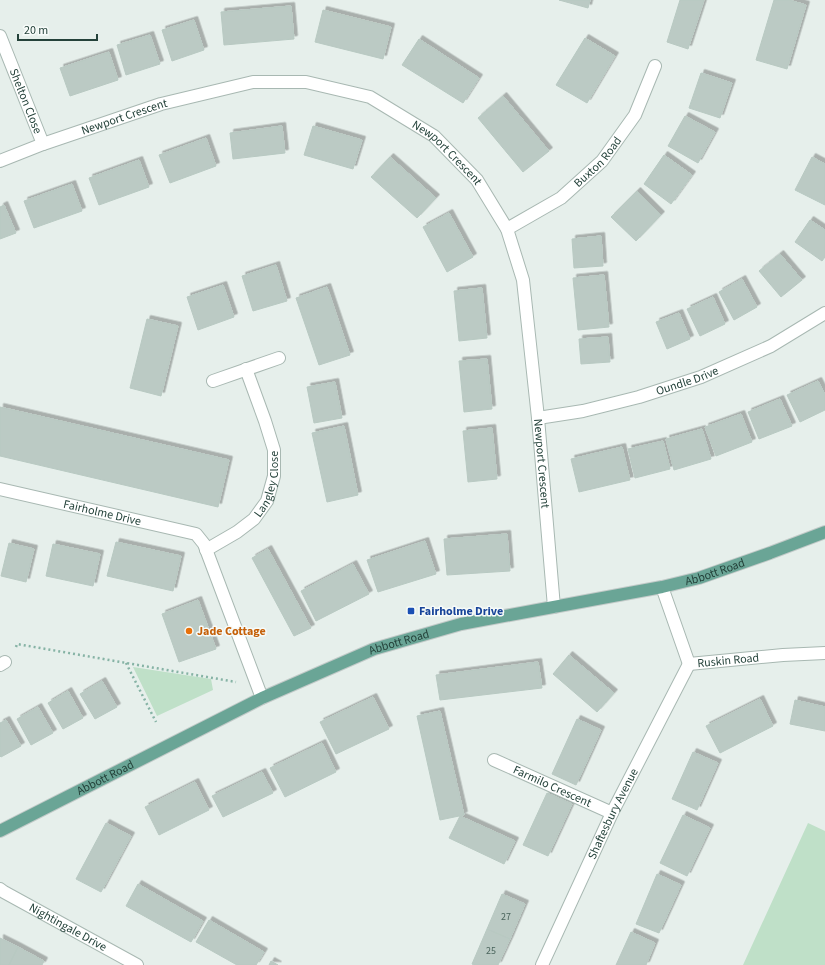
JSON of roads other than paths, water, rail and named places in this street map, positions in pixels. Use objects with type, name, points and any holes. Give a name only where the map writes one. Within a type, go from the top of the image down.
[{"type":"main road","name":"Abbott Road","points":[[0,831],[262,698],[374,649],[461,624],[662,587],[699,578],[825,532]]},
{"type":"street","name":"Shelton Close","points":[[0,36],[43,144]]},
{"type":"street","name":"Buxton Road","points":[[507,229],[561,198],[602,160],[635,115],[655,66]]},
{"type":"street","name":"Newport Crescent","points":[[0,161],[43,144],[161,104],[253,82],[306,82],[370,97],[434,136],[477,180],[507,229],[523,280],[538,418],[554,607]]},
{"type":"street","name":"Oundle Drive","points":[[538,418],[582,411],[639,397],[700,377],[771,346],[825,313]]},
{"type":"street","points":[[213,381],[279,358]]},
{"type":"street","name":"Langley Close","points":[[206,550],[237,532],[254,519],[267,501],[274,476],[274,450],[266,421],[246,369]]},
{"type":"street","name":"Fairholme Drive","points":[[0,489],[196,534],[204,544],[262,698]]},
{"type":"street","name":"Ruskin Road","points":[[662,587],[689,664],[825,653]]},
{"type":"street","name":"Shaftesbury Avenue","points":[[542,965],[612,813],[689,664]]},
{"type":"street","name":"Farmilo Crescent","points":[[494,760],[612,813]]},
{"type":"street","name":"Nightingale Drive","points":[[0,888],[4,892],[137,965]]},
{"type":"place","name":"Fairholme Drive","points":[[411,611]]},
{"type":"place","name":"Jade Cottage","points":[[189,631]]}]
